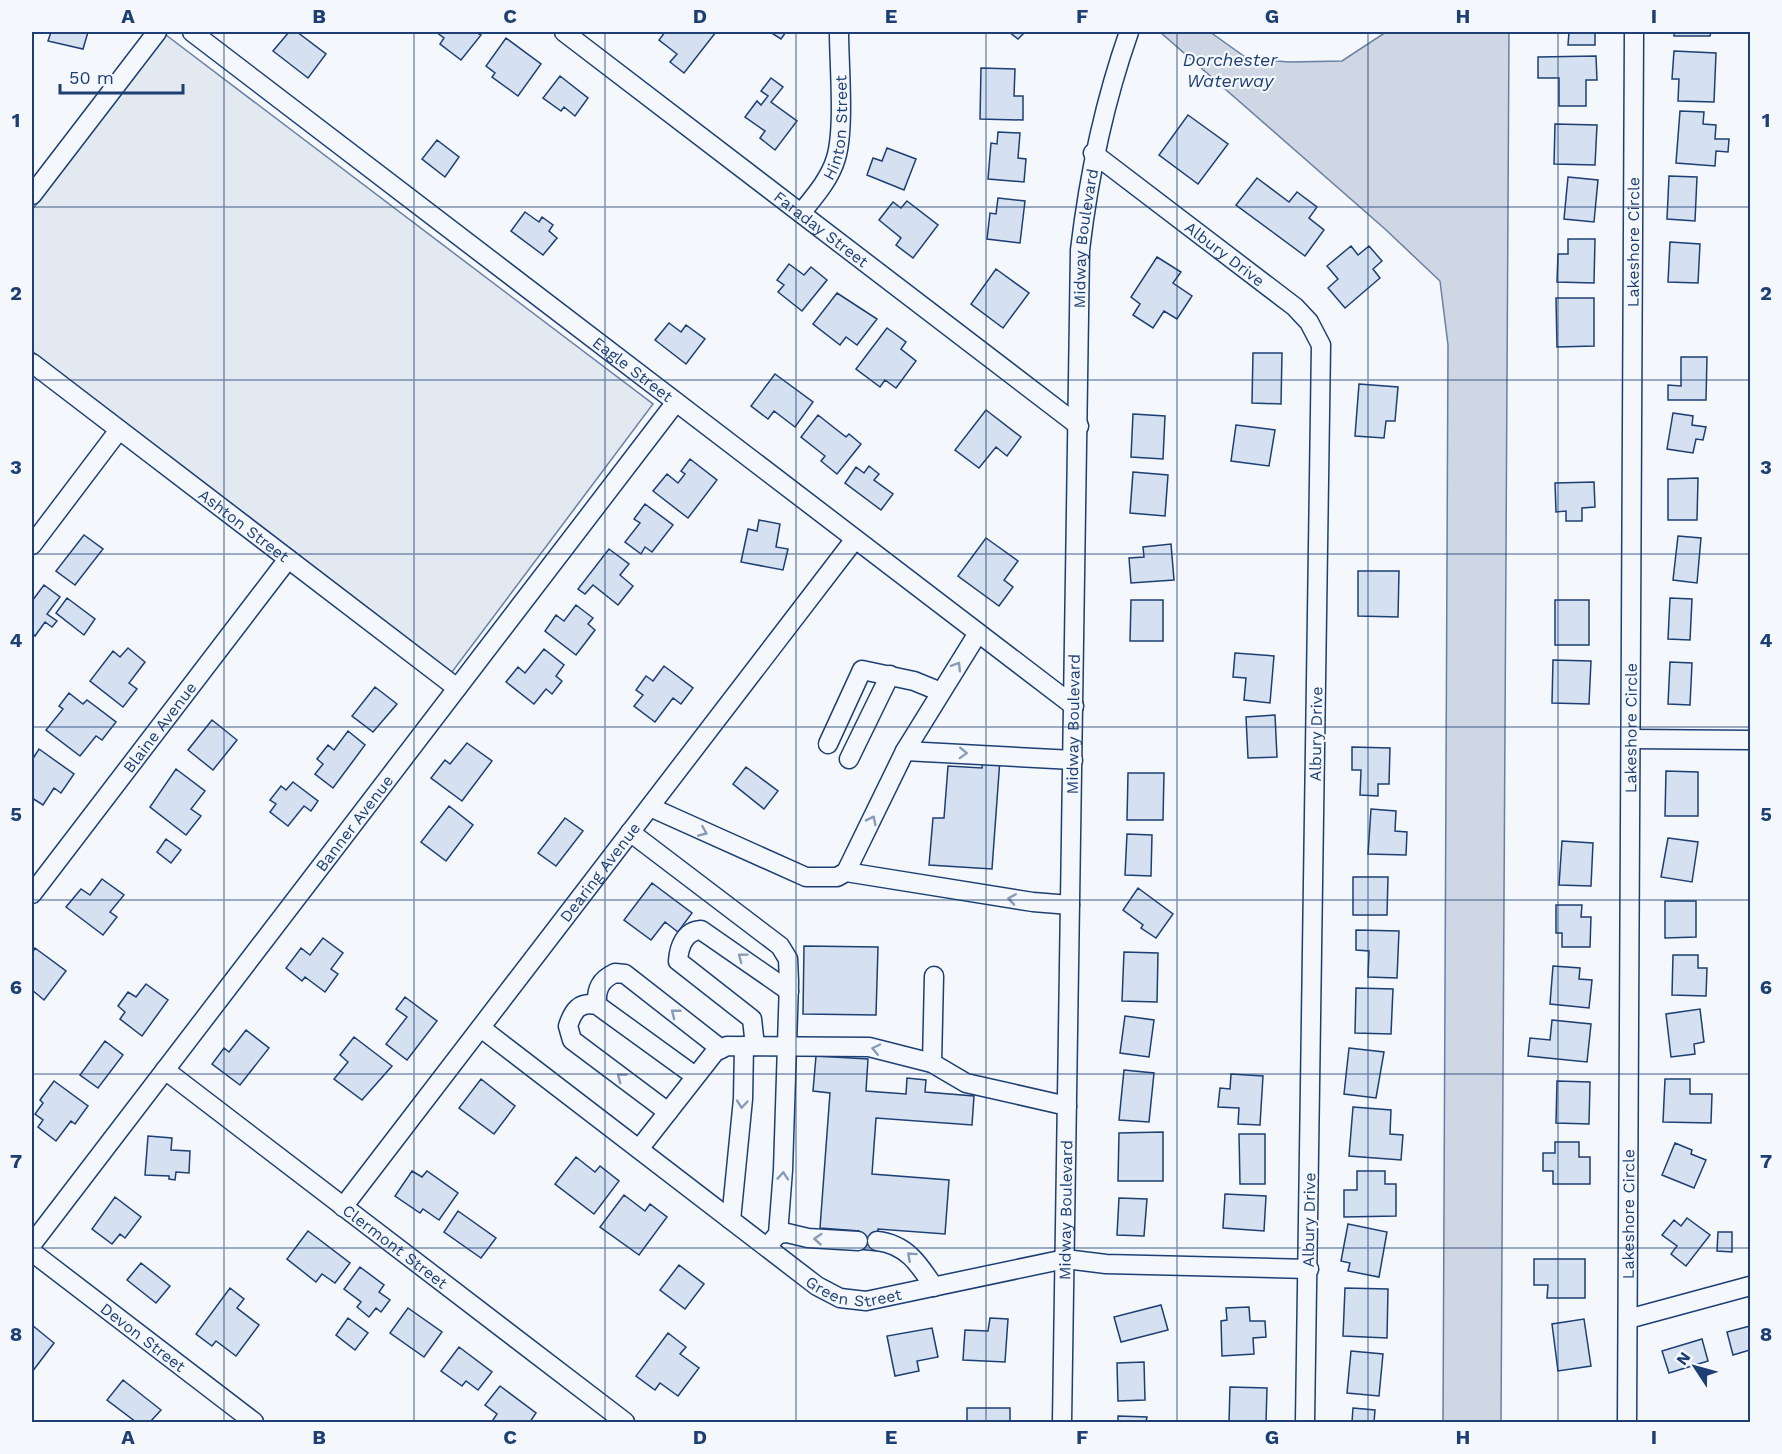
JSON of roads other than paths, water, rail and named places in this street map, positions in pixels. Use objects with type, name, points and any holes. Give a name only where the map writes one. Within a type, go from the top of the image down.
[{"type":"street","points":[[32,195],[157,32]]},
{"type":"street","name":"Eagle Street","points":[[192,32],[1074,706]]},
{"type":"street","name":"Faraday Street","points":[[564,32],[1079,426]]},
{"type":"street","name":"Hinton Street","points":[[801,213],[825,182],[836,159],[839,139],[839,32]]},
{"type":"street","name":"Midway Boulevard","points":[[1062,1422],[1080,250],[1094,153],[1104,109],[1130,32]]},
{"type":"street","name":"Lakeshore Circle","points":[[1628,1422],[1634,32]]},
{"type":"street","name":"Albury Drive","points":[[1094,153],[1294,307],[1309,322],[1320,345],[1309,1269],[1305,1422]]},
{"type":"street","name":"Ashton Street","points":[[32,363],[457,688]]},
{"type":"street","name":"Banner Avenue","points":[[32,1244],[676,402]]},
{"type":"street","points":[[32,545],[119,430]]},
{"type":"street","name":"Dearing Avenue","points":[[343,1207],[855,539]]},
{"type":"street","name":"Blaine Avenue","points":[[32,894],[288,559]]},
{"type":"street","points":[[650,807],[806,877],[837,877],[846,872],[905,751],[978,633]]},
{"type":"street","points":[[828,744],[862,670],[890,675],[941,692]]},
{"type":"street","points":[[849,759],[890,675]]},
{"type":"street","points":[[1631,739],[1750,740]]},
{"type":"street","points":[[905,751],[1073,760]]},
{"type":"street","points":[[630,832],[780,946],[788,959],[788,1046],[773,1241],[858,1241]]},
{"type":"street","points":[[846,872],[1033,902],[1071,905]]},
{"type":"street","points":[[731,1220],[752,1019],[678,961],[679,950],[685,939],[694,931],[701,930],[789,991]]},
{"type":"street","points":[[597,1005],[596,992],[601,982],[615,973],[625,974],[721,1049]]},
{"type":"street","points":[[932,1063],[933,976]]},
{"type":"street","points":[[668,1112],[573,1040],[567,1026],[578,1006],[587,1002],[597,1005],[695,1076]]},
{"type":"street","name":"Green Street","points":[[481,1028],[731,1220],[773,1241],[817,1286],[840,1298],[866,1301],[1065,1259],[1106,1264],[1309,1269]]},
{"type":"street","points":[[639,1149],[715,1052],[727,1046],[869,1047],[932,1063],[966,1083],[1067,1106]]},
{"type":"street","name":"Clermont Street","points":[[165,1070],[625,1422]]},
{"type":"street","points":[[877,1241],[892,1242],[910,1254],[934,1287]]},
{"type":"street","name":"Devon Street","points":[[32,1252],[254,1422]]},
{"type":"street","points":[[1628,1319],[1750,1286]]},
{"type":"water","name":"Dorchester Waterway","points":[[1160,32],[1210,32],[1248,59],[1289,62],[1342,61],[1386,32],[1509,32],[1501,1422],[1443,1422],[1448,345],[1440,281],[1385,229]]}]
